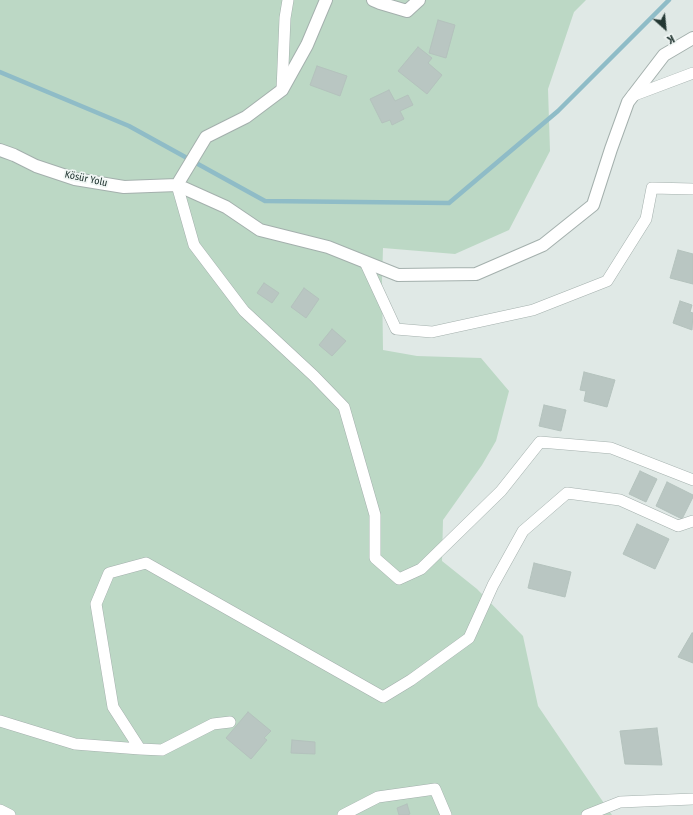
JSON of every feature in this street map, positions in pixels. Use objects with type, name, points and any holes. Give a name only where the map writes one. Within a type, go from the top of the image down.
[{"type":"street","points":[[282,90],[285,18],[288,0]]},
{"type":"street","points":[[326,0],[307,45],[282,90],[246,117],[206,137],[177,185],[194,245],[244,311],[314,376],[344,407],[375,515],[375,558],[399,579],[421,569],[501,491],[540,442],[611,448],[693,480]]},
{"type":"street","points":[[373,0],[407,11],[419,0]]},
{"type":"street","points":[[177,185],[226,206],[260,230],[328,247],[398,275],[476,274],[543,245],[593,205],[628,102],[664,55],[693,38]]},
{"type":"street","points":[[632,96],[693,73]]},
{"type":"street","name":"Kösür Yolu","points":[[0,150],[36,166],[75,179],[124,187],[177,185]]},
{"type":"street","points":[[365,262],[396,329],[432,332],[533,310],[607,281],[646,219],[652,188],[693,189]]},
{"type":"street","points":[[140,749],[113,707],[96,604],[109,573],[146,563],[383,697],[410,680],[469,638],[493,585],[523,531],[567,493],[620,500],[678,526],[693,521]]},
{"type":"street","points":[[0,721],[76,744],[162,750],[213,724],[230,722]]},
{"type":"street","points":[[343,815],[378,797],[435,789],[446,815]]},
{"type":"street","points":[[587,815],[620,802],[693,799]]},
{"type":"street","points":[[0,810],[10,815]]},
{"type":"green space","points":[[0,0],[586,0],[574,12],[548,89],[550,151],[509,230],[455,254],[383,248],[383,350],[417,356],[481,358],[509,391],[496,441],[482,465],[443,520],[442,561],[477,589],[523,636],[538,706],[612,815],[0,815]]},
{"type":"building","points":[[438,20],[455,25],[446,58],[429,53]]},
{"type":"building","points":[[418,47],[432,58],[428,63],[442,75],[427,94],[398,71]]},
{"type":"building","points":[[317,66],[347,76],[340,96],[310,85]]},
{"type":"building","points":[[389,90],[395,101],[408,95],[413,105],[400,111],[404,119],[392,125],[390,120],[382,123],[370,99]]},
{"type":"building","points":[[678,250],[693,254],[693,284],[670,278]]},
{"type":"building","points":[[264,283],[279,293],[272,303],[257,293]]},
{"type":"building","points":[[304,288],[319,299],[306,318],[291,307]]},
{"type":"building","points":[[680,301],[692,305],[690,312],[693,313],[692,330],[673,323]]},
{"type":"building","points":[[332,329],[346,341],[332,356],[319,345]]},
{"type":"building","points":[[584,372],[615,380],[607,407],[584,401],[586,391],[580,390]]},
{"type":"building","points":[[544,405],[566,410],[561,431],[539,426]]},
{"type":"building","points":[[640,471],[657,479],[646,502],[629,494]]},
{"type":"building","points":[[667,482],[693,495],[682,519],[656,506]]},
{"type":"building","points":[[637,524],[669,539],[655,569],[623,554]]},
{"type":"building","points":[[534,563],[571,572],[565,597],[528,588]]},
{"type":"building","points":[[693,633],[693,663],[678,657]]},
{"type":"building","points":[[248,712],[271,731],[264,738],[267,740],[251,759],[226,738]]},
{"type":"building","points":[[657,728],[662,765],[625,764],[620,731]]},
{"type":"building","points":[[292,740],[315,742],[315,754],[291,753]]},
{"type":"building","points":[[407,804],[410,814],[399,815],[397,808]]},
{"type":"waterway","points":[[0,72],[129,126],[265,201],[449,203],[558,111],[669,0]]}]
